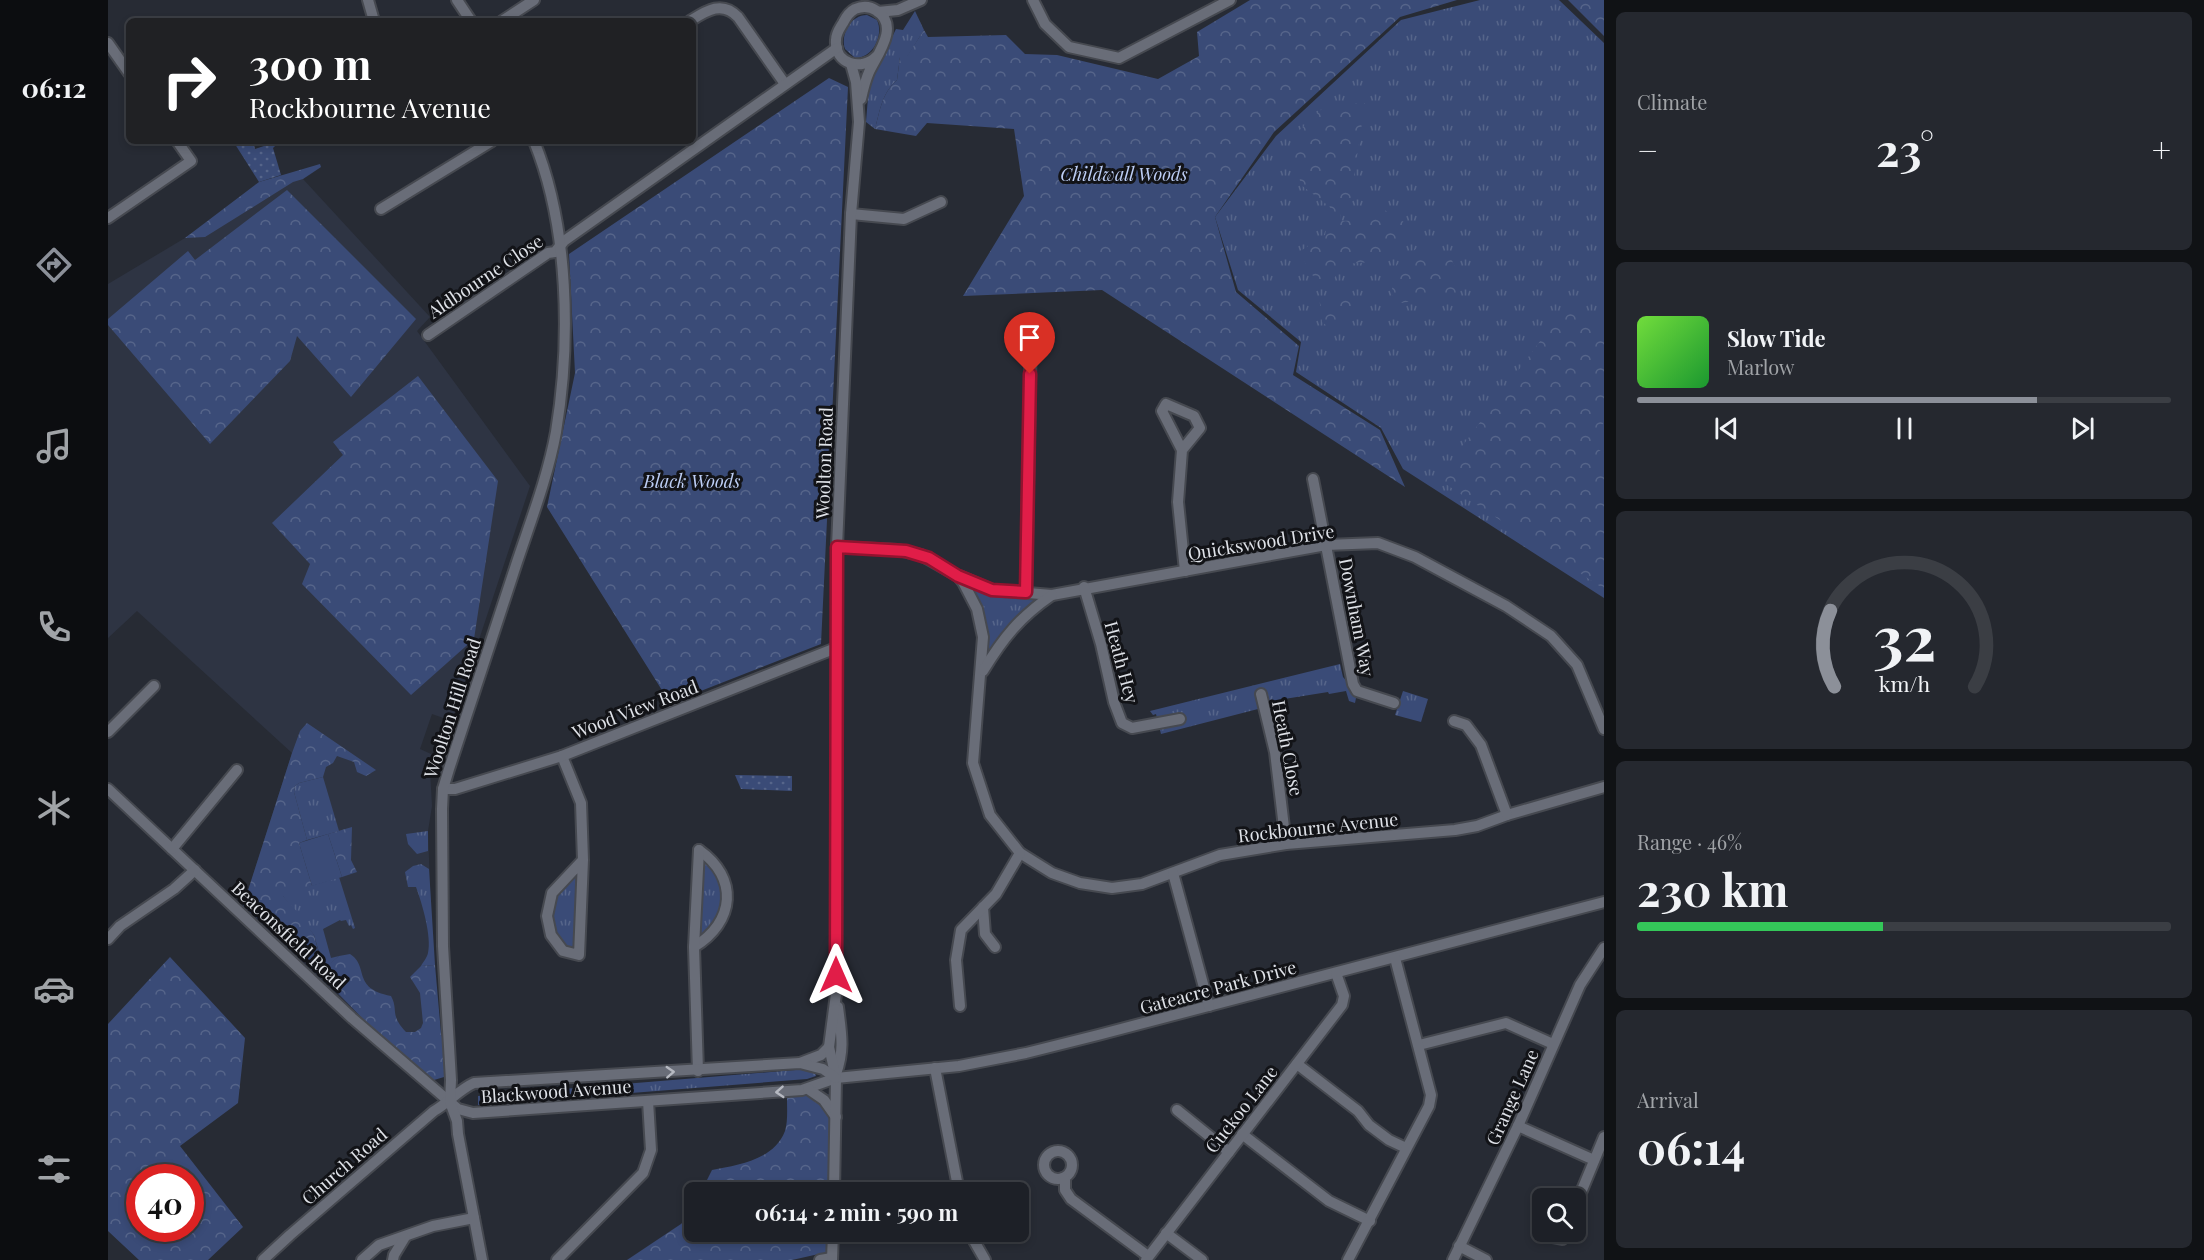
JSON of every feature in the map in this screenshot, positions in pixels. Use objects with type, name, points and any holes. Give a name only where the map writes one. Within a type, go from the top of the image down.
[{"type":"street","points":[[368,0],[373,18]]},
{"type":"street","points":[[457,0],[469,18]]},
{"type":"street","points":[[507,18],[534,0]]},
{"type":"street","points":[[851,0],[837,35],[837,48],[840,56],[851,64],[866,64],[877,56],[897,17],[908,6]]},
{"type":"street","points":[[846,17],[856,9],[870,6],[893,12],[921,0]]},
{"type":"street","points":[[1033,0],[1045,24],[1069,47],[1119,58],[1230,0]]},
{"type":"street","points":[[870,6],[887,25],[886,36]]},
{"type":"street","points":[[696,18],[712,9],[731,10],[738,16],[785,84]]},
{"type":"street","points":[[108,43],[126,69]]},
{"type":"street","name":"Aldbourne Close","points":[[428,334],[548,253],[555,252],[559,244],[837,48]]},
{"type":"street","name":"Woolton Road","points":[[834,1182],[836,1076],[829,1047],[836,994],[837,547],[851,214],[859,114],[866,80],[877,56]]},
{"type":"street","name":"Woolton Road","points":[[851,64],[855,77],[859,114]]},
{"type":"street","points":[[108,218],[191,161],[179,144]]},
{"type":"street","points":[[381,209],[487,144]]},
{"type":"street","name":"Woolton Hill Road","points":[[483,1260],[457,1121],[450,1102],[451,1080],[442,938],[443,789],[544,482],[556,432],[563,371],[565,307],[559,244],[543,163],[535,144]]},
{"type":"street","points":[[851,214],[904,219],[941,202]]},
{"type":"street","points":[[1026,592],[1031,331]]},
{"type":"street","points":[[1182,450],[1178,502],[1185,571]]},
{"type":"street","name":"Downham Way","points":[[1313,479],[1353,684],[1357,691],[1394,703]]},
{"type":"street","name":"Quickswood Drive","points":[[958,576],[992,590],[1052,595],[1084,587],[1326,545],[1378,543],[1415,557],[1506,606],[1551,636],[1577,665],[1604,729]]},
{"type":"street","name":"Rockbourne Avenue","points":[[837,547],[906,551],[929,558],[958,576],[980,618],[983,637],[973,763],[990,815],[1020,853],[1052,873],[1080,883],[1112,888],[1142,884],[1220,855],[1286,844],[1455,830],[1477,826],[1604,787]]},
{"type":"street","name":"Heath Hey","points":[[1084,587],[1101,644],[1114,702],[1122,723],[1132,728],[1180,718]]},
{"type":"street","name":"Rockbourne Avenue","points":[[981,674],[1007,634],[1028,612],[1052,595]]},
{"type":"street","name":"Wood View Road","points":[[443,789],[455,789],[562,756],[836,648]]},
{"type":"street","points":[[108,732],[154,686]]},
{"type":"street","name":"Heath Close","points":[[1261,694],[1275,752],[1286,844]]},
{"type":"street","points":[[1454,721],[1466,725],[1480,745],[1507,815]]},
{"type":"street","points":[[562,756],[581,803],[583,860],[579,956],[563,951],[550,935],[546,916],[552,893],[583,860]]},
{"type":"street","points":[[172,849],[237,770]]},
{"type":"street","name":"Beaconsfield Road","points":[[108,789],[352,1018],[450,1102]]},
{"type":"street","points":[[694,947],[716,929],[722,919],[728,899],[727,890],[718,869],[711,858],[699,850],[694,947],[698,1071]]},
{"type":"street","points":[[960,1006],[956,960],[961,930],[996,894],[1020,853]]},
{"type":"street","points":[[108,939],[120,926],[174,890],[195,870]]},
{"type":"street","points":[[1173,873],[1209,1006]]},
{"type":"street","name":"Gateacre Park Drive","points":[[836,1076],[936,1068],[1026,1053],[1604,902]]},
{"type":"street","points":[[983,907],[985,934],[995,947]]},
{"type":"street","name":"Grange Lane","points":[[1453,1260],[1518,1126],[1580,985],[1604,948]]},
{"type":"street","points":[[1348,1260],[1429,1106],[1431,1095],[1395,958]]},
{"type":"street","name":"Cuckoo Lane","points":[[1147,1258],[1342,1005],[1344,996],[1336,973]]},
{"type":"street","name":"Woolton Road","points":[[836,994],[842,1036],[842,1057],[836,1076]]},
{"type":"street","points":[[1419,1046],[1506,1023],[1553,1044]]},
{"type":"street","name":"Blackwood Avenue","points":[[829,1047],[821,1055],[800,1063],[698,1071],[481,1082],[468,1086],[450,1102],[464,1112],[479,1113],[808,1089],[836,1076]]},
{"type":"street","name":"Blackwood Avenue","points":[[800,1063],[823,1069],[836,1076]]},
{"type":"street","points":[[1297,1064],[1358,1111],[1376,1130],[1389,1140],[1406,1148]]},
{"type":"street","points":[[936,1068],[956,1182]]},
{"type":"street","points":[[808,1089],[824,1100],[836,1118]]},
{"type":"street","points":[[557,1260],[633,1186],[643,1173],[651,1150],[648,1101]]},
{"type":"street","name":"Church Road","points":[[263,1260],[426,1118],[450,1102]]},
{"type":"street","points":[[1177,1110],[1229,1152]]},
{"type":"street","points":[[1518,1126],[1594,1160]]},
{"type":"street","points":[[1242,1134],[1329,1201],[1370,1221]]},
{"type":"street","points":[[1583,1188],[1604,1137]]},
{"type":"street","points":[[1063,1178],[1065,1190],[1071,1199],[1147,1258]]},
{"type":"street","points":[[362,1260],[379,1245],[433,1226],[474,1218]]},
{"type":"street","points":[[1166,1233],[1202,1260]]},
{"type":"street","points":[[393,1260],[405,1237]]},
{"type":"street","points":[[820,1260],[832,1259],[833,1242]]},
{"type":"street","points":[[974,1242],[984,1260]]},
{"type":"street","points":[[1459,1246],[1486,1260]]},
{"type":"shaded area","points":[[281,175],[303,179],[430,317],[417,331],[530,486],[452,721],[432,714],[420,749],[440,758],[430,770],[432,806],[428,831],[437,1078],[430,1082],[243,906],[292,753],[137,611],[108,638],[108,284],[185,238]]},
{"type":"green space","name":"Childwall Woods","points":[[1250,0],[1457,0],[1400,17],[1274,132],[1215,217],[1236,292],[1299,346],[1293,375],[1380,430],[1405,487],[1102,290],[963,296],[1024,196],[1014,129],[927,123],[916,136],[875,129],[885,96],[897,80],[900,57],[907,56],[924,30],[928,37],[1006,35],[1025,54],[1057,55],[1158,79],[1199,56],[1197,32]]},
{"type":"green space","name":"Childwall Woods","points":[[1480,0],[1559,0],[1604,43],[1604,598],[1403,469],[1381,428],[1296,372],[1301,342],[1238,290],[1215,217],[1276,136],[1401,20]]},
{"type":"green space","points":[[1568,0],[1604,0],[1604,36]]},
{"type":"green space","points":[[915,11],[924,30],[907,57],[900,57],[897,80],[885,96],[875,129],[866,122],[869,85],[896,29],[903,30]]},
{"type":"green space","points":[[867,15],[877,20],[878,39],[872,50],[855,58],[845,49],[844,37],[848,26],[856,18]]},
{"type":"green space","name":"Black Woods","points":[[829,78],[848,87],[821,644],[670,703],[547,507],[575,373],[569,254]]},
{"type":"green space","points":[[1365,103],[1350,203],[1340,210],[1341,221],[1360,220],[1375,204],[1415,229],[1383,261],[1346,264],[1329,284],[1313,276],[1299,252],[1325,235],[1330,207],[1301,185],[1290,139],[1326,105]]},
{"type":"green space","points":[[235,144],[254,144],[255,149],[277,144],[273,148],[281,175],[259,182]]},
{"type":"green space","points":[[320,164],[321,167],[303,179],[293,182],[205,237],[185,238],[259,182]]},
{"type":"green space","points":[[287,190],[416,319],[351,397],[297,336],[290,361],[210,444],[108,325],[108,319],[188,251],[195,260]]},
{"type":"green space","points":[[1423,243],[1429,256],[1451,258],[1463,286],[1452,301],[1433,298],[1401,303],[1391,294],[1397,265]]},
{"type":"green space","points":[[1319,296],[1348,296],[1356,313],[1332,330],[1322,322]]},
{"type":"green space","points":[[1575,309],[1604,333],[1604,422],[1590,444],[1604,453],[1604,589],[1438,479],[1549,329]]},
{"type":"green space","points":[[418,376],[498,481],[474,639],[411,695],[302,584],[310,564],[272,523],[343,455],[333,442]]},
{"type":"green space","points":[[962,584],[1049,597],[1010,630],[983,671],[977,622]]},
{"type":"green space","points":[[1340,664],[1343,677],[1357,693],[1355,703],[1349,701],[1346,691],[1329,694],[1328,692],[1278,700],[1272,709],[1258,709],[1161,734],[1156,714],[1153,715],[1150,711]]},
{"type":"green space","points":[[1403,691],[1428,699],[1421,722],[1395,715]]},
{"type":"green space","points":[[307,723],[376,770],[366,776],[357,772],[354,762],[337,756],[333,763],[326,767],[323,777],[295,786],[294,792],[307,840],[299,843],[312,886],[283,896],[314,935],[323,969],[339,956],[350,954],[356,959],[366,983],[371,988],[391,996],[396,1017],[406,1032],[415,1032],[421,1028],[423,1023],[420,993],[410,977],[421,966],[435,965],[441,1033],[445,1049],[444,1077],[429,1079],[364,1020],[299,953],[243,906],[292,753],[300,731]]},
{"type":"green space","points":[[735,775],[792,776],[792,791],[741,789]]},
{"type":"green space","points":[[323,777],[339,831],[307,840],[294,792],[295,786]]},
{"type":"green space","points":[[352,827],[351,860],[357,872],[342,877],[328,834]]},
{"type":"green space","points":[[428,831],[428,851],[417,854],[408,844],[406,834]]},
{"type":"green space","points":[[328,834],[342,877],[312,886],[299,843]]},
{"type":"green space","points":[[702,855],[718,880],[723,899],[716,918],[697,942]]},
{"type":"green space","points":[[421,864],[429,869],[435,965],[421,966],[428,953],[428,929],[416,887],[408,887],[405,872]]},
{"type":"green space","points":[[580,867],[577,952],[569,948],[557,936],[551,912],[557,890]]},
{"type":"green space","points":[[339,877],[355,928],[349,926],[346,920],[340,920],[323,929],[331,958],[339,956],[324,969],[314,935],[282,895]]},
{"type":"green space","points":[[170,957],[245,1038],[238,1103],[180,1146],[194,1164],[126,1164],[126,1242],[204,1242],[204,1177],[243,1227],[208,1260],[139,1260],[108,1231],[108,1024]]},
{"type":"green space","points":[[808,1069],[815,1072],[816,1076],[807,1079],[478,1105],[478,1096]]},
{"type":"green space","points":[[802,1090],[831,1095],[832,1182],[706,1182],[712,1170],[754,1160],[773,1149],[785,1131],[787,1098]]},
{"type":"green space","points":[[684,1222],[684,1242],[832,1242],[832,1251],[792,1260],[627,1260]]},
{"type":"route","points":[[836,975],[837,547],[906,551],[929,558],[958,576],[992,590],[1026,592],[1030,374]]}]
